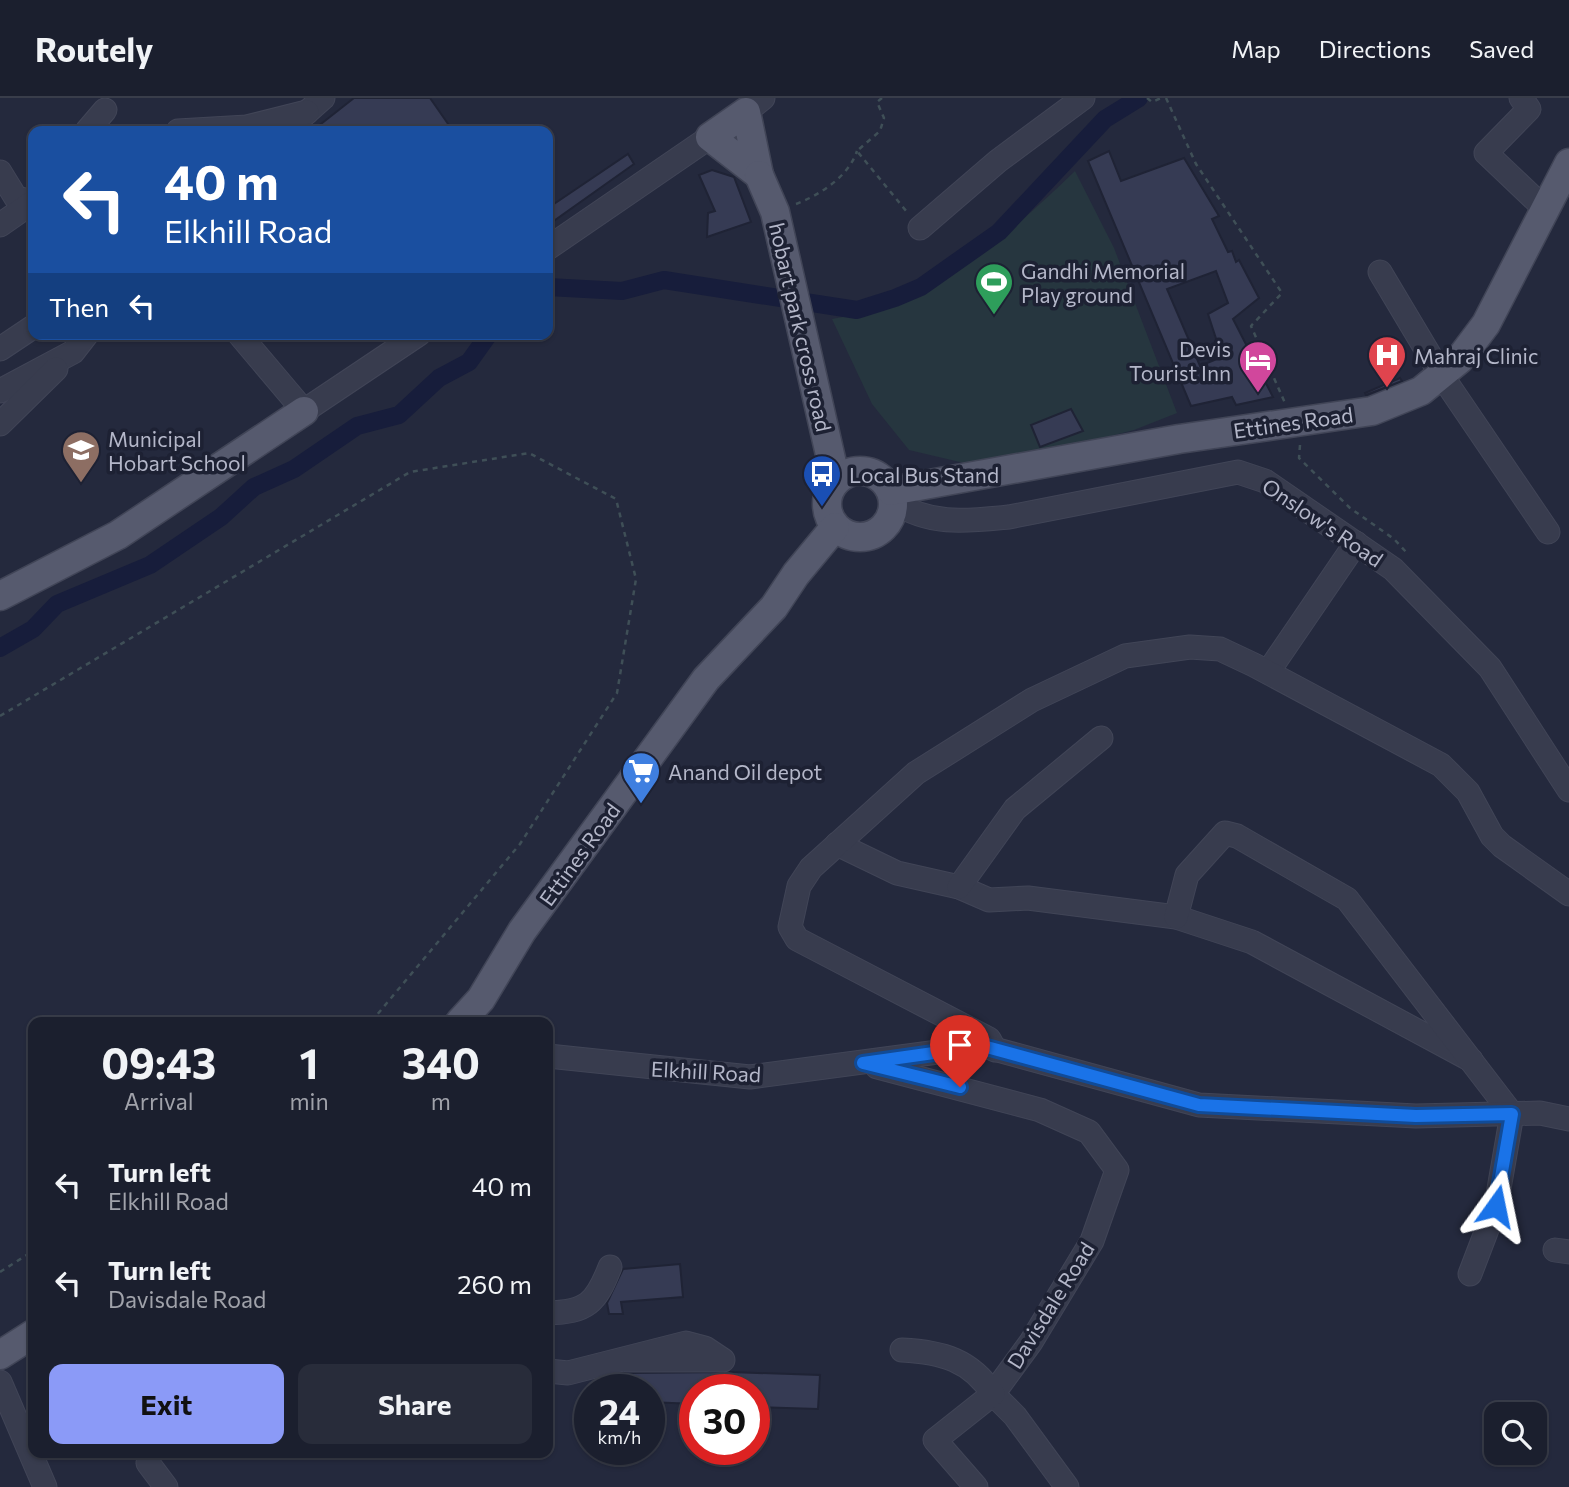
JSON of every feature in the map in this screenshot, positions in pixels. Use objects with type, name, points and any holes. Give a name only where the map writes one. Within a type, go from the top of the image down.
[{"type":"main road","points":[[754,105],[710,137],[759,174]]},
{"type":"main road","name":"hobart park cross road","points":[[754,105],[759,174],[775,212],[836,481]]},
{"type":"main road","name":"Ettines Road","points":[[893,496],[1286,421],[1371,411],[1421,391],[1459,360],[1486,324],[1569,163]]},
{"type":"main road","points":[[2,591],[118,535],[304,411]]},
{"type":"main road","points":[[855,471],[866,471],[885,481],[893,496],[890,522],[874,535],[853,537],[835,527],[827,509],[827,499],[836,481],[855,471]]},
{"type":"main road","name":"Ettines Road","points":[[465,1017],[481,999],[522,931],[706,679],[774,607],[796,574],[835,527]]},
{"type":"main road","points":[[0,1355],[28,1337]]},
{"type":"street","points":[[920,228],[998,162],[1083,98]]},
{"type":"street","points":[[1521,98],[1529,109],[1486,153],[1544,208]]},
{"type":"street","points":[[250,126],[315,105]]},
{"type":"street","points":[[292,126],[315,105]]},
{"type":"street","points":[[91,126],[105,110]]},
{"type":"street","points":[[553,245],[710,137]]},
{"type":"street","points":[[0,172],[16,198],[28,201]]},
{"type":"street","points":[[0,225],[28,205]]},
{"type":"street","points":[[1380,272],[1442,376],[1548,532]]},
{"type":"street","points":[[0,349],[28,330]]},
{"type":"street","points":[[244,340],[304,411],[410,340]]},
{"type":"street","points":[[0,391],[80,343]]},
{"type":"street","points":[[0,424],[80,343]]},
{"type":"street","name":"Onslow's Road","points":[[893,496],[920,516],[939,521],[974,520],[1009,517],[1238,472],[1265,481],[1393,569],[1490,668],[1569,790]]},
{"type":"street","points":[[1268,672],[1356,543]]},
{"type":"street","points":[[995,1050],[989,1038],[797,939],[790,928],[799,886],[811,868],[916,773],[1032,700],[1125,656],[1190,647],[1220,649],[1268,672],[1441,765],[1468,792],[1492,836],[1569,894]]},
{"type":"street","points":[[959,887],[1015,809],[1101,738]]},
{"type":"street","points":[[1175,917],[1187,874],[1225,833],[1237,836],[1347,899],[1512,1114],[1496,1206],[1470,1274]]},
{"type":"street","points":[[837,844],[897,873],[959,887],[989,900],[1028,898],[1175,917],[1252,942],[1471,1060]]},
{"type":"street","name":"Elkhill Road","points":[[553,1057],[750,1077],[983,1046],[1199,1105],[1416,1116],[1540,1113],[1569,1119]]},
{"type":"street","name":"Davisdale Road","points":[[863,1063],[1041,1110],[1088,1132],[1117,1170],[1092,1241],[1031,1342],[993,1394]]},
{"type":"street","points":[[553,1313],[569,1312],[590,1304],[600,1293],[610,1267]]},
{"type":"street","points":[[902,1350],[935,1352],[980,1374],[993,1394],[1015,1416],[1067,1487]]},
{"type":"street","points":[[553,1372],[568,1373],[628,1360]]},
{"type":"street","points":[[0,1382],[28,1447]]},
{"type":"street","points":[[976,1487],[935,1440],[993,1394]]},
{"type":"street","points":[[33,1458],[45,1487]]},
{"type":"street","points":[[148,1464],[166,1487]]},
{"type":"path","points":[[775,212],[816,196],[853,164],[857,151],[880,131],[884,118],[877,102],[882,98]]},
{"type":"path","points":[[1147,98],[1152,102],[1164,98],[1196,164],[1282,293],[1251,326],[1286,421],[1300,443],[1299,458],[1350,508],[1394,539],[1410,556]]},
{"type":"path","points":[[857,151],[920,228]]},
{"type":"path","points":[[0,716],[410,472],[529,453],[616,499],[636,579],[617,693],[520,844],[375,1017]]},
{"type":"path","points":[[0,1272],[28,1254]]},
{"type":"shaded area","name":"Gandhi Memorial Play ground","points":[[1075,171],[1114,248],[1177,413],[1134,430],[1029,457],[964,463],[909,450],[872,404],[832,319],[875,312],[929,288],[1007,233]]},
{"type":"building","points":[[354,98],[430,98],[450,126],[318,126]]},
{"type":"building","points":[[1109,151],[1121,181],[1184,158],[1219,216],[1212,219],[1228,252],[1232,251],[1236,262],[1239,260],[1259,298],[1233,319],[1273,397],[1236,405],[1232,397],[1191,406],[1088,161]],"holes":[[[1216,271],[1228,303],[1208,314],[1222,357],[1200,366],[1167,289]]]},
{"type":"building","points":[[628,154],[634,164],[553,221],[553,205]]},
{"type":"building","points":[[712,170],[734,177],[751,222],[707,237],[708,213],[715,211],[699,175]]},
{"type":"building","points":[[1400,378],[1402,381],[1366,395],[1365,393]]},
{"type":"building","points":[[1071,409],[1083,431],[1040,447],[1031,425]]},
{"type":"building","points":[[680,1264],[683,1297],[621,1302],[623,1314],[609,1314],[607,1303],[623,1269]]},
{"type":"building","points":[[730,1372],[820,1375],[818,1409],[770,1408],[770,1374],[679,1374],[679,1403],[665,1403],[665,1374],[620,1374]]},
{"type":"waterway","points":[[553,287],[622,291],[664,280],[857,310],[895,298],[921,287],[999,232],[1105,119],[1139,98]]},
{"type":"waterway","points":[[0,648],[33,629],[57,604],[150,565],[221,517],[254,487],[294,469],[357,426],[399,415],[439,378],[469,362],[485,340]]},
{"type":"place","name":"Gandhi Memorial Play ground","points":[[994,316]]},
{"type":"place","name":"Mahraj Clinic","points":[[1387,389]]},
{"type":"place","name":"Devis Tourist Inn","points":[[1258,394]]},
{"type":"place","name":"Municipal Hobart School","points":[[81,484]]},
{"type":"place","name":"Local Bus Stand","points":[[822,508]]},
{"type":"place","name":"Anand Oil depot","points":[[641,805]]},
{"type":"route","points":[[960,1087],[863,1063],[983,1046],[1199,1105],[1416,1116],[1512,1114],[1496,1206]]}]
